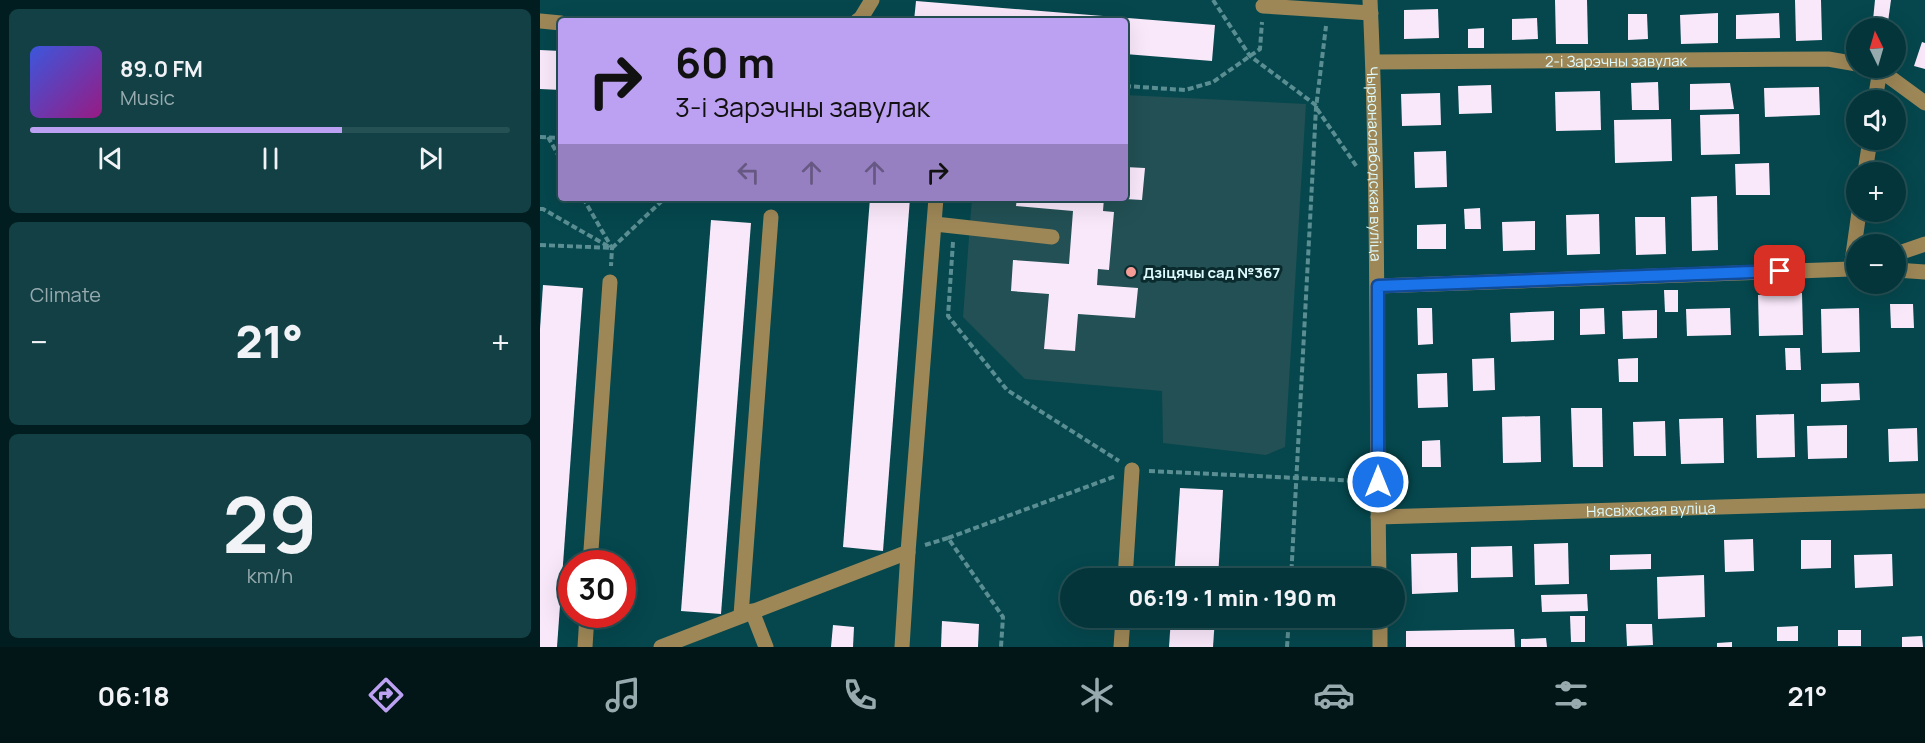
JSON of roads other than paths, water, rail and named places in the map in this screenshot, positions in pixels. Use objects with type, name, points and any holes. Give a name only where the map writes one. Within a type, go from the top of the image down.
[{"type":"street","points":[[861,18],[872,0]]},
{"type":"street","points":[[1263,6],[1328,10],[1371,7]]},
{"type":"street","name":"Чырвонаслабодская вуліца","points":[[1371,7],[1378,286],[1379,568]]},
{"type":"street","points":[[540,21],[558,22]]},
{"type":"street","name":"2-і Зарэчны завулак","points":[[1374,62],[1828,60],[1846,62]]},
{"type":"street","points":[[1889,78],[1925,103]]},
{"type":"street","points":[[902,647],[936,201]]},
{"type":"street","points":[[766,647],[746,613],[771,217]]},
{"type":"street","points":[[934,224],[1052,237]]},
{"type":"street","points":[[1906,251],[1925,244]]},
{"type":"street","points":[[1378,286],[1846,268]]},
{"type":"street","points":[[1906,271],[1925,272]]},
{"type":"street","points":[[591,550],[610,282]]},
{"type":"street","points":[[1126,568],[1132,470]]},
{"type":"street","name":"Нясвіжская вуліца","points":[[1378,517],[1925,501]]},
{"type":"street","points":[[661,647],[688,642],[746,613],[908,552]]},
{"type":"street","points":[[585,647],[586,628]]},
{"type":"street","points":[[1121,647],[1122,628]]},
{"type":"street","points":[[1380,628],[1380,647]]},
{"type":"place","name":"Дзіцячы сад №367","points":[[1131,272]]}]
